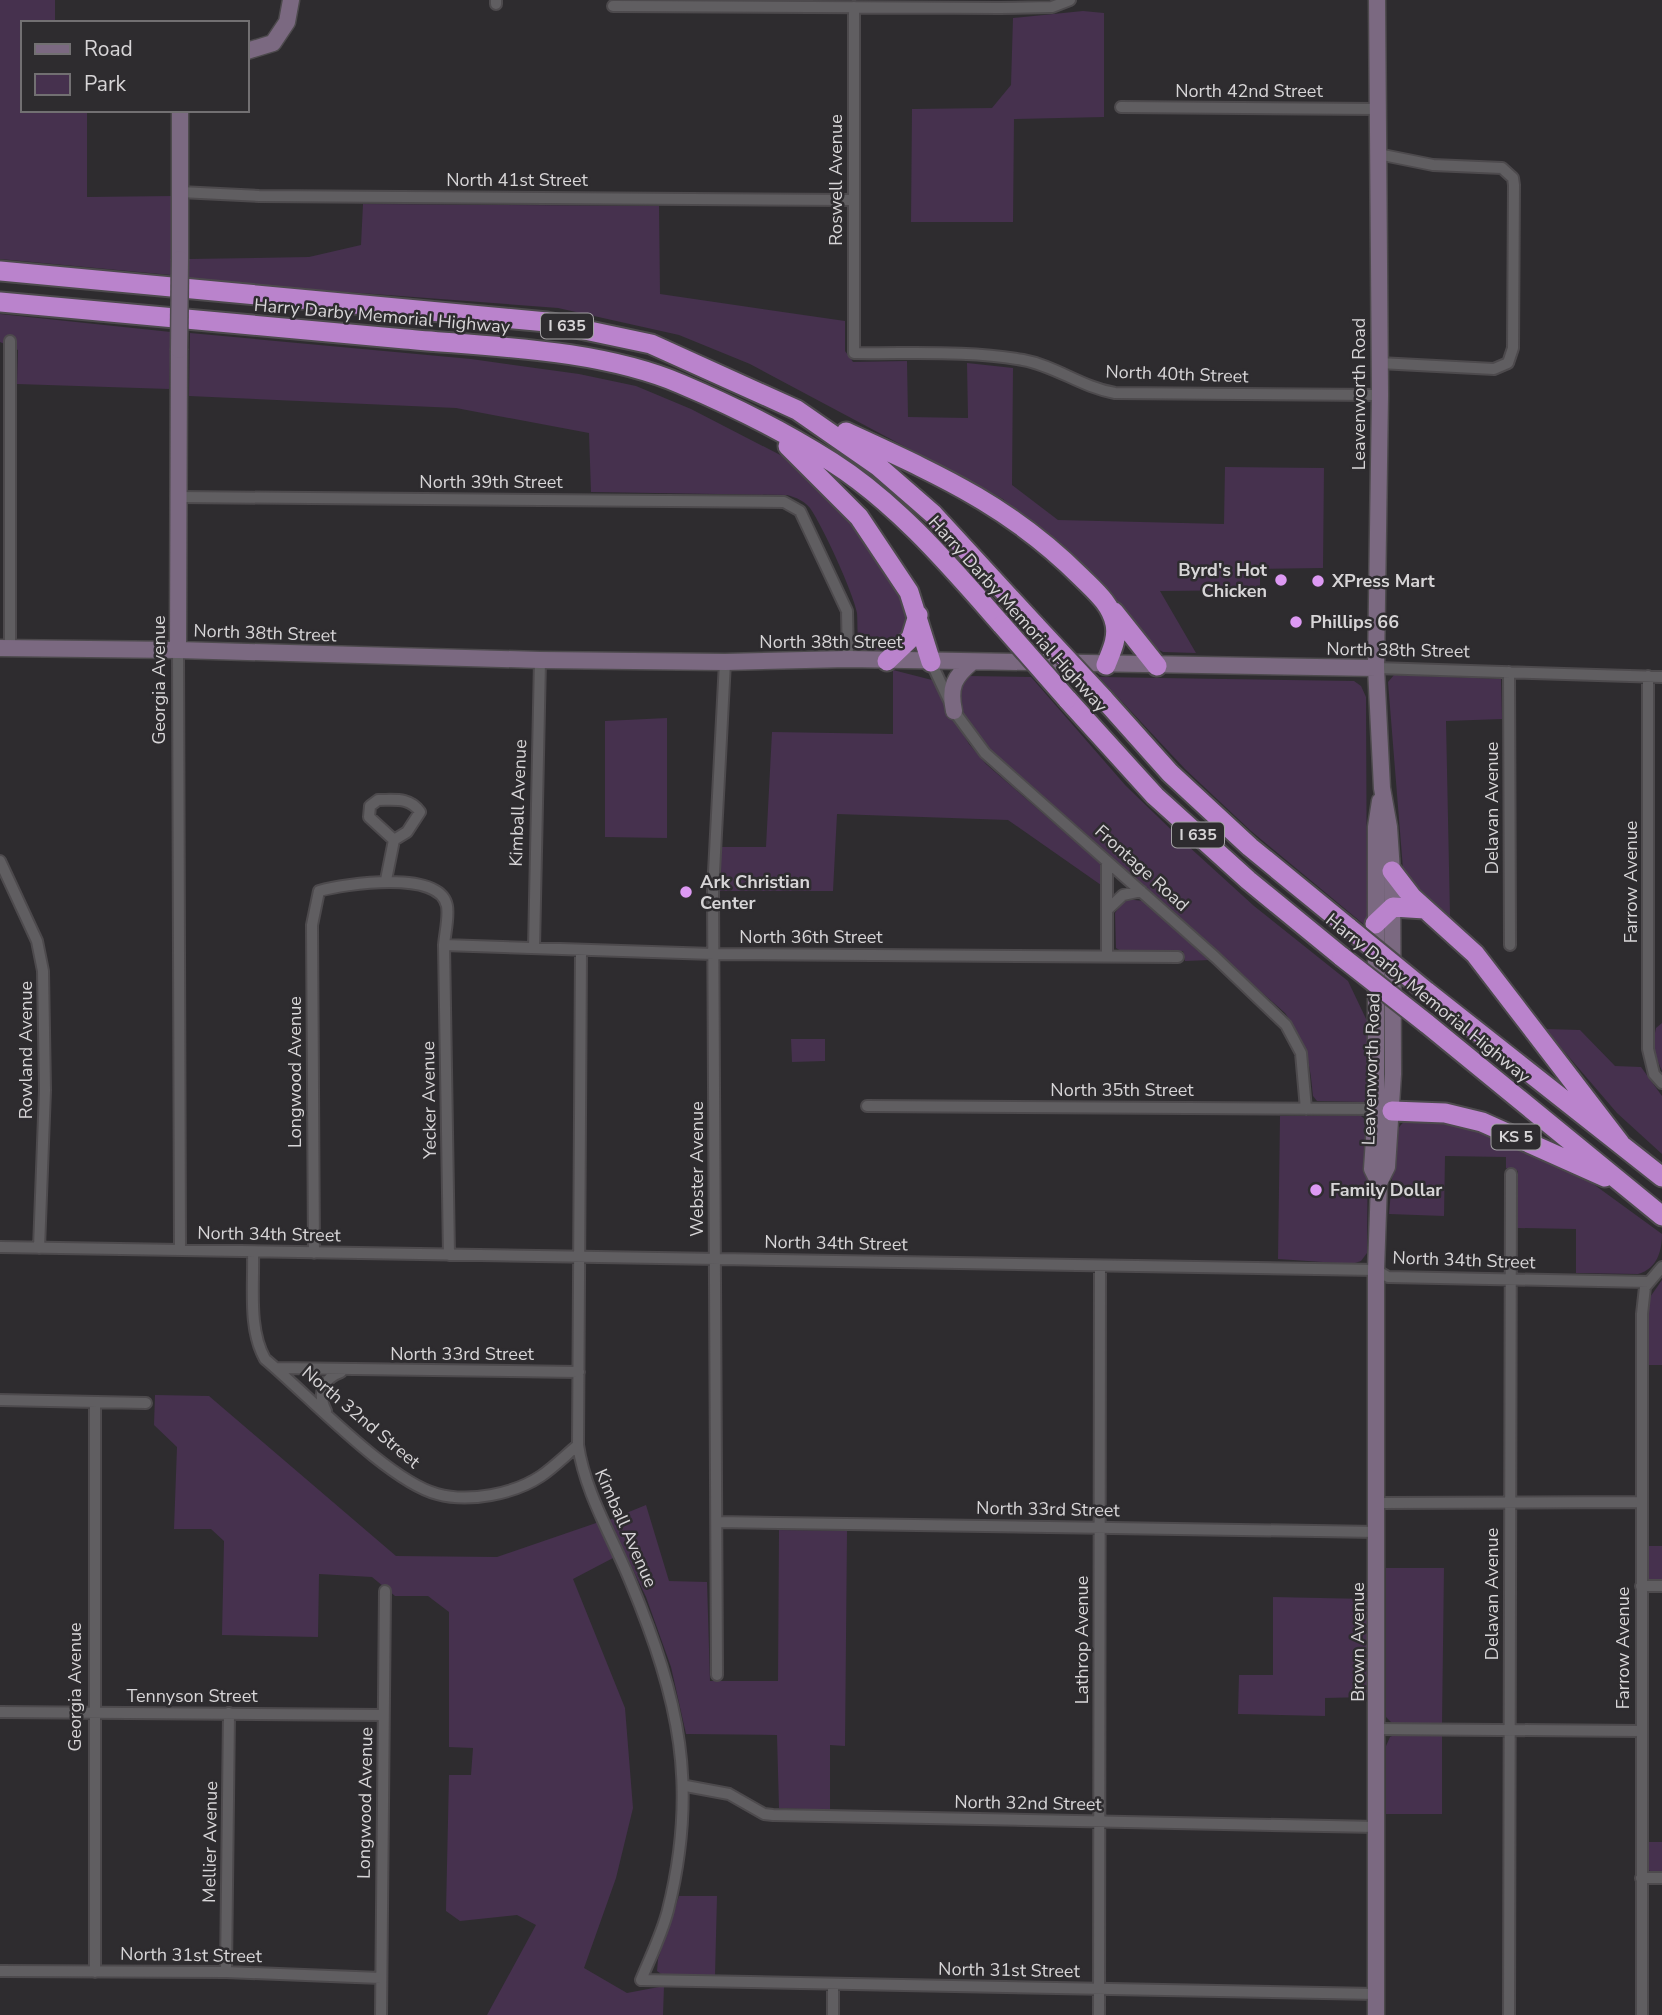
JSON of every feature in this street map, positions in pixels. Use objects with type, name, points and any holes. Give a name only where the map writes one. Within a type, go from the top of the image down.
[{"type":"highway","name":"Harry Darby Memorial Highway","points":[[0,271],[547,322],[652,344],[797,410],[879,467],[933,514],[1170,773],[1250,848],[1662,1177]]},
{"type":"highway","name":"Harry Darby Memorial Highway","points":[[0,302],[528,350],[630,367],[679,383],[762,422],[834,463],[897,514],[944,559],[1155,796],[1248,880],[1662,1216]]},
{"type":"highway","points":[[797,410],[961,485],[1046,542],[1109,607],[1157,666]]},
{"type":"highway","points":[[762,422],[803,458],[859,517],[909,592],[931,662]]},
{"type":"highway","points":[[1106,665],[1115,642],[1115,625],[1109,607]]},
{"type":"highway","points":[[887,661],[911,638],[918,615]]},
{"type":"highway","points":[[1392,871],[1403,888],[1475,954],[1620,1143]]},
{"type":"highway","points":[[1375,924],[1393,907],[1425,909]]},
{"type":"highway","name":"KS 5","points":[[1384,1110],[1445,1113],[1482,1122],[1633,1190]]},
{"type":"main road","points":[[248,51],[273,43],[287,22],[291,0]]},
{"type":"main road","name":"Leavenworth Road","points":[[1377,0],[1380,395],[1376,668],[1382,788],[1389,827],[1393,907],[1384,1110]]},
{"type":"main road","name":"Georgia Avenue","points":[[178,650],[180,112]]},
{"type":"main road","name":"North 38th Street","points":[[5,649],[178,650],[540,660],[725,662],[848,659],[1376,668]]},
{"type":"main road","points":[[954,710],[952,684],[957,675],[972,662]]},
{"type":"main road","name":"Leavenworth Road","points":[[1376,1270],[1379,1183],[1387,1167],[1375,924],[1376,827],[1382,788]]},
{"type":"main road","name":"Brown Avenue","points":[[1376,1270],[1376,2015]]},
{"type":"street","points":[[613,6],[854,7],[960,4],[1052,7],[1070,0]]},
{"type":"street","name":"Roswell Avenue","points":[[854,7],[854,353]]},
{"type":"street","name":"North 42nd Street","points":[[1121,107],[1377,109]]},
{"type":"street","points":[[1378,154],[1433,165],[1502,169],[1513,177],[1514,198],[1513,348],[1508,363],[1494,369],[1379,363]]},
{"type":"street","name":"North 41st Street","points":[[180,192],[273,196],[853,200]]},
{"type":"street","points":[[5,649],[10,341]]},
{"type":"street","name":"North 40th Street","points":[[854,353],[1008,357],[1046,366],[1087,387],[1115,393],[1380,395]]},
{"type":"street","name":"North 39th Street","points":[[179,497],[784,502],[800,511],[847,611],[848,659]]},
{"type":"street","name":"Georgia Avenue","points":[[178,650],[180,1249]]},
{"type":"street","name":"Kimball Avenue","points":[[534,948],[540,660]]},
{"type":"street","name":"Webster Avenue","points":[[717,1675],[713,954],[715,836],[725,662]]},
{"type":"street","name":"Frontage Road","points":[[931,662],[954,710],[985,753],[1141,891],[1286,1025],[1301,1053],[1306,1109]]},
{"type":"street","name":"North 38th Street","points":[[1376,668],[1662,677]]},
{"type":"street","name":"Delavan Avenue","points":[[1509,671],[1510,945]]},
{"type":"street","name":"Farrow Avenue","points":[[1648,676],[1650,1062],[1662,1083]]},
{"type":"street","points":[[386,880],[394,840],[407,832],[420,812],[415,804],[405,800],[378,800],[370,806],[369,817],[394,840]]},
{"type":"street","name":"Rowland Avenue","points":[[0,861],[37,941],[43,971],[45,1090],[39,1248]]},
{"type":"street","points":[[1107,861],[1107,956]]},
{"type":"street","name":"Longwood Avenue","points":[[314,1253],[312,925],[319,891],[386,880]]},
{"type":"street","name":"Yecker Avenue","points":[[386,880],[433,889],[442,896],[447,906],[444,945],[449,1255]]},
{"type":"street","points":[[1108,909],[1123,895],[1141,891]]},
{"type":"street","name":"North 36th Street","points":[[444,945],[581,952],[1178,957]]},
{"type":"street","name":"Kimball Avenue","points":[[581,952],[578,1445],[582,1474],[654,1637],[675,1711],[685,1786],[680,1853],[667,1913],[641,1980]]},
{"type":"street","points":[[1649,1017],[1662,1017]]},
{"type":"street","name":"North 35th Street","points":[[867,1106],[1384,1110]]},
{"type":"street","name":"Delavan Avenue","points":[[1510,2015],[1511,1174]]},
{"type":"street","name":"North 34th Street","points":[[0,1247],[1376,1270],[1388,1277],[1649,1282]]},
{"type":"street","points":[[253,1252],[258,1347],[265,1359],[276,1368]]},
{"type":"street","name":"Lathrop Avenue","points":[[1099,2015],[1100,1266]]},
{"type":"street","points":[[1649,1282],[1662,1267]]},
{"type":"street","name":"Farrow Avenue","points":[[1642,2015],[1641,1502],[1643,1295],[1649,1282]]},
{"type":"street","name":"North 33rd Street","points":[[276,1368],[579,1372]]},
{"type":"street","name":"North 32nd Street","points":[[276,1368],[390,1467],[413,1483],[438,1495],[461,1497],[501,1493],[540,1477],[578,1445]]},
{"type":"street","points":[[327,1414],[321,1396],[324,1384],[331,1375],[344,1370]]},
{"type":"street","points":[[0,1400],[146,1403]]},
{"type":"street","name":"Georgia Avenue","points":[[95,1402],[95,1972]]},
{"type":"street","points":[[1377,1503],[1641,1502]]},
{"type":"street","name":"North 33rd Street","points":[[717,1522],[1378,1532]]},
{"type":"street","points":[[1641,1586],[1662,1586]]},
{"type":"street","name":"Longwood Avenue","points":[[381,2015],[385,1591]]},
{"type":"street","name":"Tennyson Street","points":[[0,1712],[383,1715]]},
{"type":"street","name":"Mellier Avenue","points":[[226,1972],[229,1713]]},
{"type":"street","points":[[1377,1729],[1640,1731]]},
{"type":"street","name":"North 32nd Street","points":[[685,1786],[729,1794],[764,1814],[774,1815],[1377,1827]]},
{"type":"street","points":[[1641,1878],[1662,1878]]},
{"type":"street","name":"North 31st Street","points":[[0,1971],[226,1972],[381,1978]]},
{"type":"street","name":"North 31st Street","points":[[641,1980],[1376,1994]]},
{"type":"street","points":[[833,1984],[833,2015]]},
{"type":"green space","points":[[0,0],[55,0],[55,21],[21,21],[21,112],[87,112],[87,197],[174,196],[171,275],[0,259]]},
{"type":"green space","points":[[1083,11],[1104,13],[1104,117],[1014,119],[1013,222],[911,222],[912,109],[992,108],[1011,85],[1013,18]]},
{"type":"green space","points":[[363,204],[659,206],[660,294],[845,321],[845,351],[853,362],[907,361],[908,417],[968,418],[967,363],[1013,368],[1012,485],[1058,520],[1224,524],[1225,467],[1324,468],[1323,568],[1260,569],[1260,590],[1160,591],[1196,653],[1163,652],[1150,645],[1093,574],[1003,499],[750,364],[679,335],[558,308],[188,280],[188,259],[309,257],[361,245]]},
{"type":"green space","points":[[0,314],[171,332],[169,389],[17,384],[18,350],[0,342]]},
{"type":"green space","points":[[190,333],[471,359],[579,374],[636,386],[691,409],[788,459],[849,520],[903,602],[907,627],[889,648],[877,652],[862,651],[858,637],[857,613],[844,576],[816,517],[807,505],[797,498],[787,495],[591,492],[589,433],[456,408],[189,396]]},
{"type":"green space","points":[[893,670],[932,680],[969,744],[986,764],[1100,863],[1101,885],[1008,820],[837,814],[833,891],[719,891],[719,847],[766,847],[772,732],[893,734]]},
{"type":"green space","points":[[1394,675],[1501,679],[1502,719],[1446,721],[1450,916],[1413,883],[1403,869],[1388,682]]},
{"type":"green space","points":[[968,676],[1031,677],[1126,786],[1187,845],[1254,906],[1348,981],[1368,1023],[1368,1096],[1364,1102],[1317,1101],[1313,1096],[1306,1053],[1285,1013],[998,758],[964,717],[960,707],[958,690]]},
{"type":"green space","points":[[1099,677],[1354,681],[1361,686],[1366,697],[1367,927],[1251,831],[1185,769]]},
{"type":"green space","points":[[667,718],[667,838],[605,837],[605,721]]},
{"type":"green space","points":[[1125,899],[1144,901],[1210,960],[1185,961],[1183,951],[1121,951],[1116,948],[1115,913]]},
{"type":"green space","points":[[1662,1023],[1662,1071],[1652,1048],[1656,1028]]},
{"type":"green space","points":[[1545,1029],[1580,1030],[1615,1066],[1641,1067],[1662,1096],[1662,1154],[1617,1113]]},
{"type":"green space","points":[[791,1039],[825,1039],[825,1061],[792,1062]]},
{"type":"green space","points":[[1280,1116],[1361,1116],[1368,1122],[1367,1253],[1361,1261],[1352,1264],[1278,1259]]},
{"type":"green space","points":[[1424,1116],[1492,1134],[1574,1170],[1662,1234],[1661,1247],[1654,1264],[1638,1274],[1576,1273],[1576,1229],[1517,1228],[1518,1171],[1506,1168],[1506,1157],[1445,1156],[1444,1216],[1389,1214],[1396,1133],[1407,1120]]},
{"type":"green space","points":[[1662,1280],[1662,1365],[1647,1365],[1648,1300]]},
{"type":"green space","points":[[155,1395],[209,1396],[396,1556],[497,1557],[599,1522],[613,1558],[573,1579],[625,1708],[633,1808],[616,1878],[584,1968],[627,1993],[664,1986],[663,2015],[487,2015],[536,1925],[517,1915],[460,1921],[446,1911],[449,1775],[471,1775],[473,1748],[449,1747],[449,1612],[428,1596],[395,1596],[372,1577],[319,1574],[318,1637],[222,1635],[224,1541],[211,1529],[174,1529],[177,1447],[154,1425]]},
{"type":"green space","points":[[646,1505],[669,1581],[707,1582],[710,1681],[778,1681],[779,1530],[847,1531],[845,1746],[830,1745],[830,1810],[779,1808],[777,1735],[686,1734],[671,1667],[646,1597],[609,1520]]},
{"type":"green space","points":[[1647,1546],[1662,1546],[1662,1582],[1651,1582],[1647,1579]]},
{"type":"green space","points":[[1386,1568],[1444,1568],[1442,1723],[1392,1723],[1386,1717]]},
{"type":"green space","points":[[1273,1597],[1368,1599],[1368,1697],[1325,1698],[1325,1716],[1238,1714],[1239,1675],[1273,1675]]},
{"type":"green space","points":[[1394,1735],[1442,1736],[1442,1814],[1386,1814],[1386,1746]]},
{"type":"green space","points":[[1648,1842],[1662,1842],[1662,1874],[1651,1872],[1647,1868]]},
{"type":"green space","points":[[679,1896],[717,1896],[715,1976],[664,1976],[657,1971],[658,1959]]},
{"type":"place","name":"Byrd's Hot Chicken","points":[[1281,580]]},
{"type":"place","name":"XPress Mart","points":[[1318,581]]},
{"type":"place","name":"Phillips 66","points":[[1296,622]]},
{"type":"place","name":"Ark Christian Center","points":[[686,892]]},
{"type":"place","name":"Family Dollar","points":[[1316,1190]]}]
